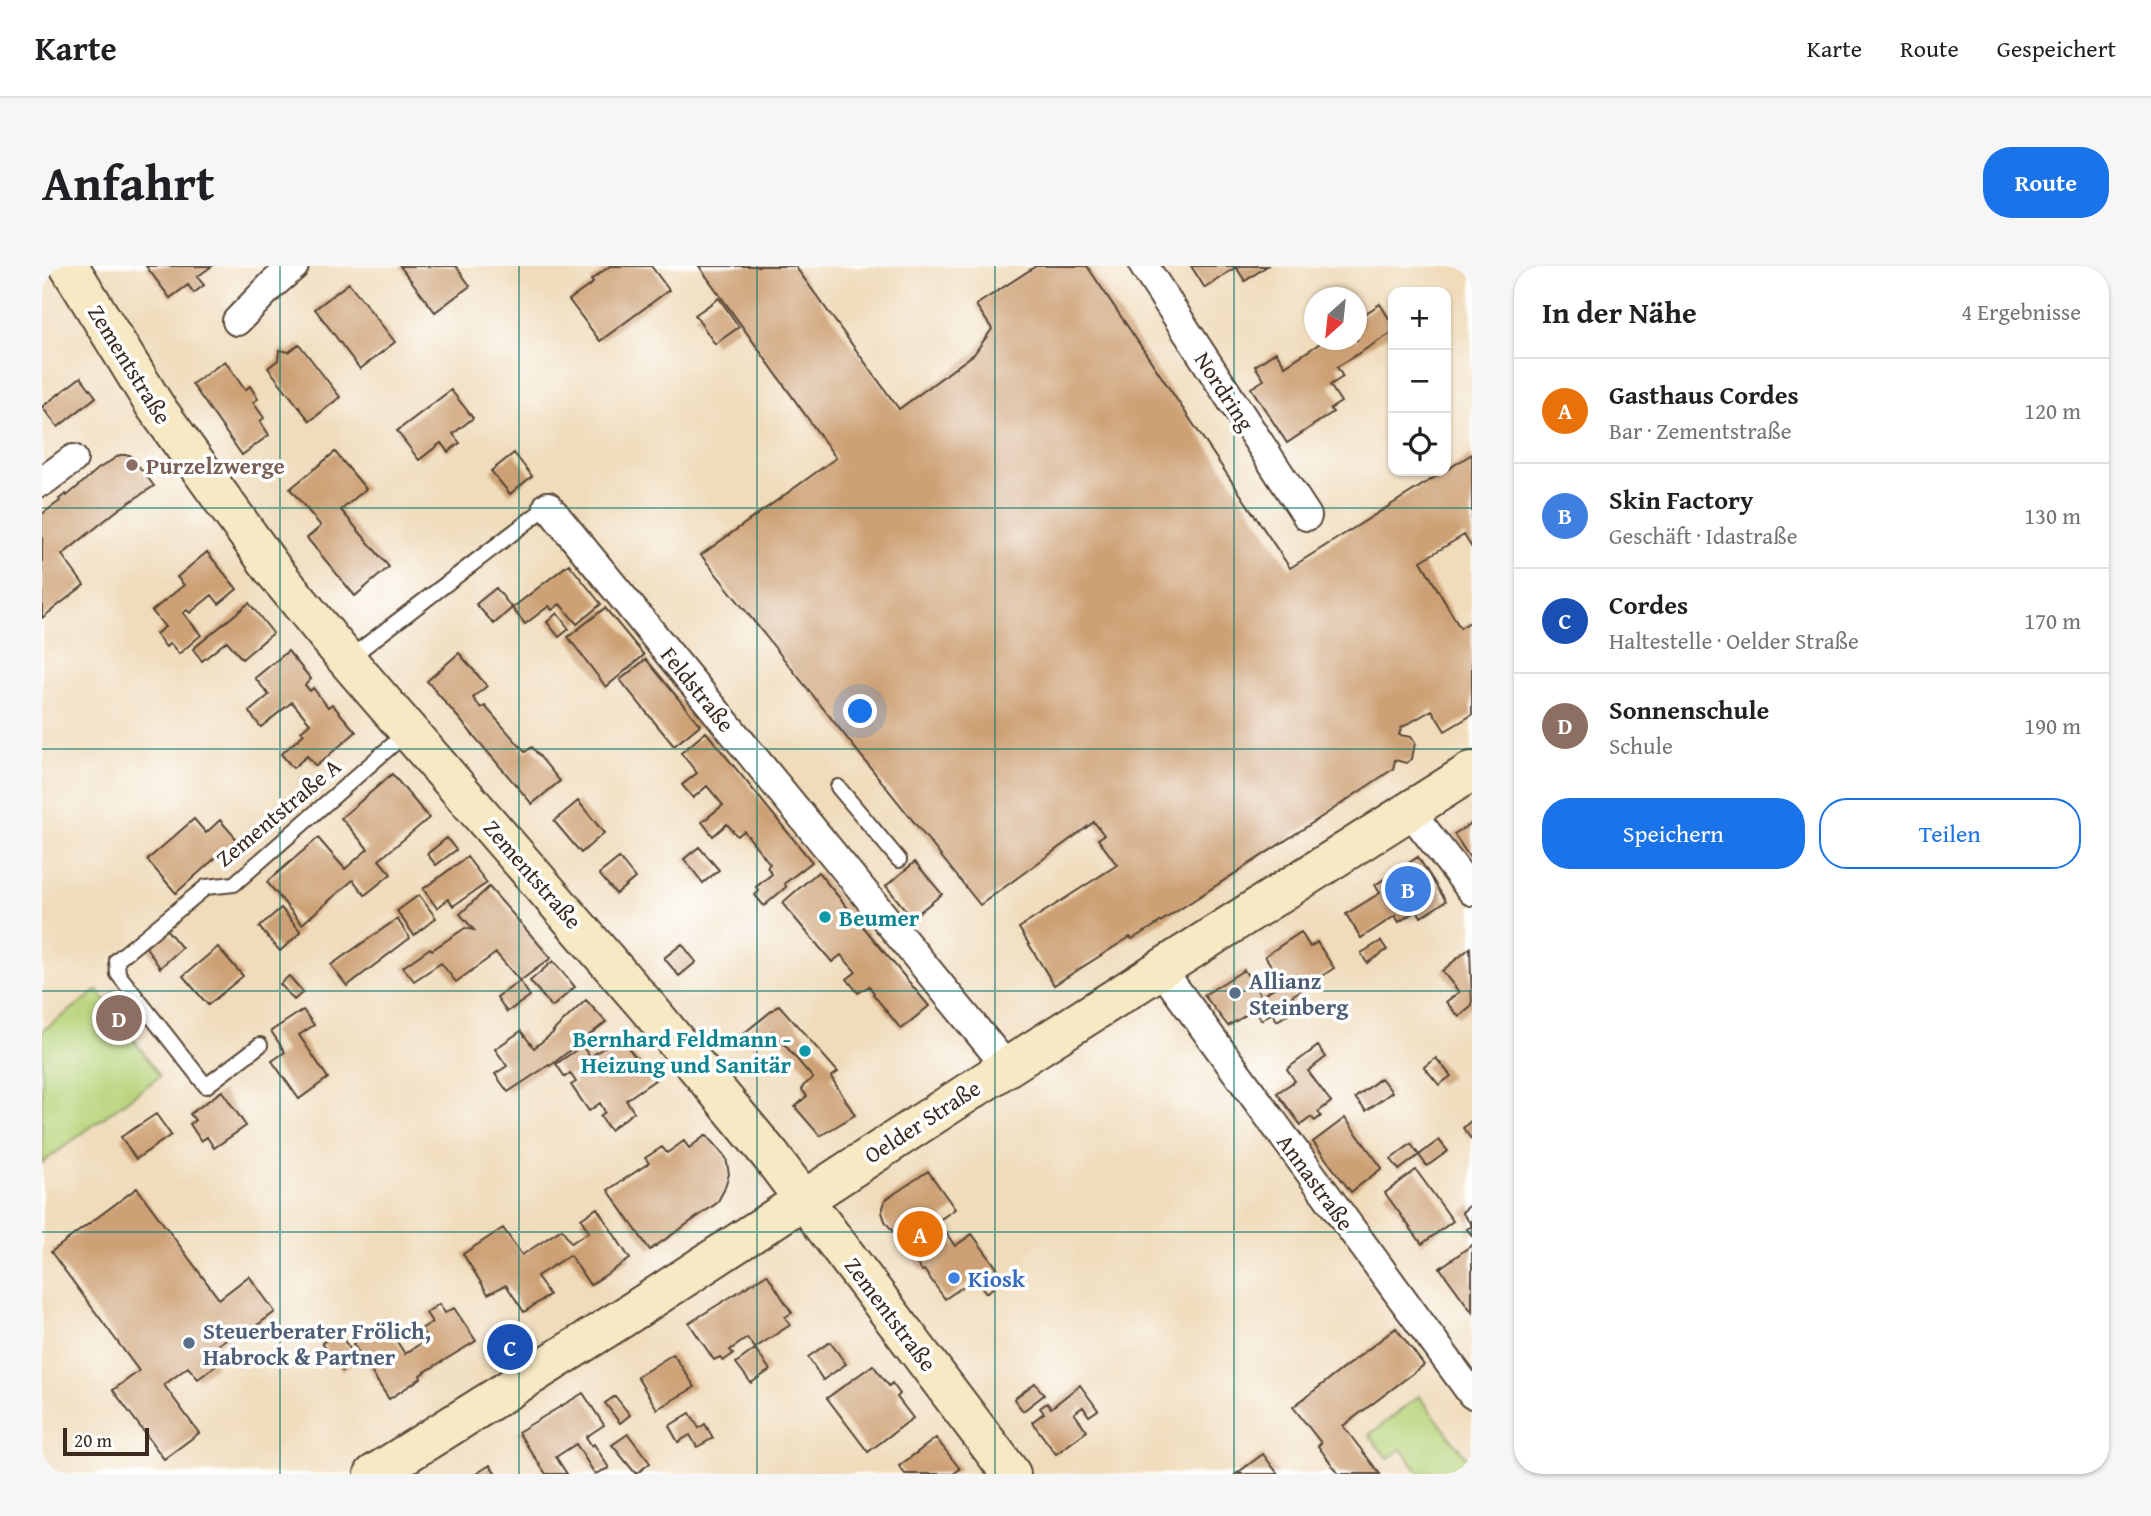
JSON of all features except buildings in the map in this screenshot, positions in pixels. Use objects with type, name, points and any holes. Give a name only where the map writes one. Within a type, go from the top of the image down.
[{"type":"street","name":"Zementstraße","points":[[69,266],[155,406],[274,571],[770,1155],[1011,1474]]},
{"type":"street","points":[[237,321],[294,266]]},
{"type":"street","name":"Nordring","points":[[1143,266],[1307,516]]},
{"type":"street","points":[[42,482],[73,459]]},
{"type":"street","name":"Feldstraße","points":[[548,506],[1007,1067]]},
{"type":"street","name":"Oelder Straße","points":[[374,1474],[621,1319],[1007,1067],[1472,771]]},
{"type":"street","points":[[1409,810],[1472,891]]},
{"type":"street","name":"Annastraße","points":[[1161,969],[1472,1394]]},
{"type":"lane","name":"Feldstraße","points":[[347,660],[548,506]]},
{"type":"lane","name":"Zementstraße A","points":[[260,1045],[206,1086],[118,974],[117,960],[206,887],[234,884],[409,730]]},
{"type":"lane","points":[[838,786],[899,860]]},
{"type":"green space","points":[[98,990],[160,1076],[42,1163],[42,1031]]},
{"type":"green space","points":[[1419,1396],[1472,1465],[1472,1474],[1420,1474],[1401,1449],[1388,1459],[1369,1435]]},
{"type":"place","name":"Purzelzwerge","points":[[132,465]]},
{"type":"place","name":"Skin Factory","points":[[1408,889]]},
{"type":"place","name":"Beumer","points":[[825,917]]},
{"type":"place","name":"Allianz Steinberg","points":[[1235,993]]},
{"type":"place","name":"Sonnenschule","points":[[119,1018]]},
{"type":"place","name":"Bernhard Feldmann - Heizung und Sanitär","points":[[805,1051]]},
{"type":"place","name":"Gasthaus Cordes","points":[[920,1234]]},
{"type":"place","name":"Kiosk","points":[[954,1278]]},
{"type":"place","name":"Steuerberater Frölich, Habrock & Partner","points":[[189,1343]]},
{"type":"place","name":"Cordes","points":[[510,1347]]}]
